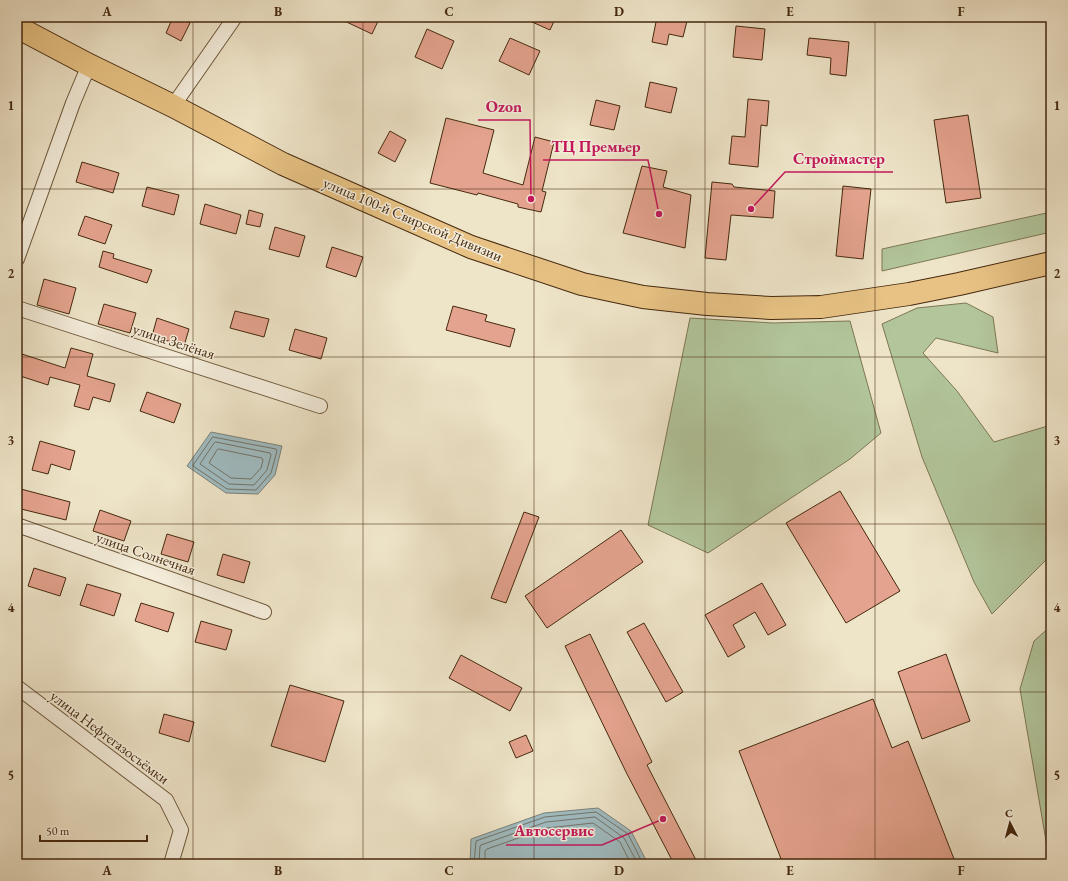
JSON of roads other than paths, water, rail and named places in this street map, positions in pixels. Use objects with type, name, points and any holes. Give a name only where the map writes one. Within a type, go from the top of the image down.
[{"type":"main road","name":"улица 100-й Свирской Дивизии","points":[[17,27],[283,164],[471,247],[582,284],[644,297],[708,304],[771,308],[821,307],[902,295],[959,284],[1051,263]]},
{"type":"street","points":[[173,106],[235,17]]},
{"type":"street","points":[[18,252],[73,103],[89,65]]},
{"type":"street","name":"улица Зелёная","points":[[17,308],[320,406]]},
{"type":"street","name":"улица Солнечная","points":[[17,525],[264,612]]},
{"type":"street","name":"улица Нефтегазосъёмки","points":[[17,687],[166,800],[181,830],[171,864]]},
{"type":"water","points":[[211,432],[282,446],[275,475],[258,494],[226,493],[187,466]]},
{"type":"water","points":[[598,808],[631,831],[648,864],[470,864],[471,839],[544,813]]},
{"type":"place","name":"Ozon","points":[[531,199]]},
{"type":"place","name":"Строймастер","points":[[751,209]]},
{"type":"place","name":"ТЦ Премьер","points":[[659,214]]},
{"type":"place","name":"Автосервис","points":[[663,819]]}]
